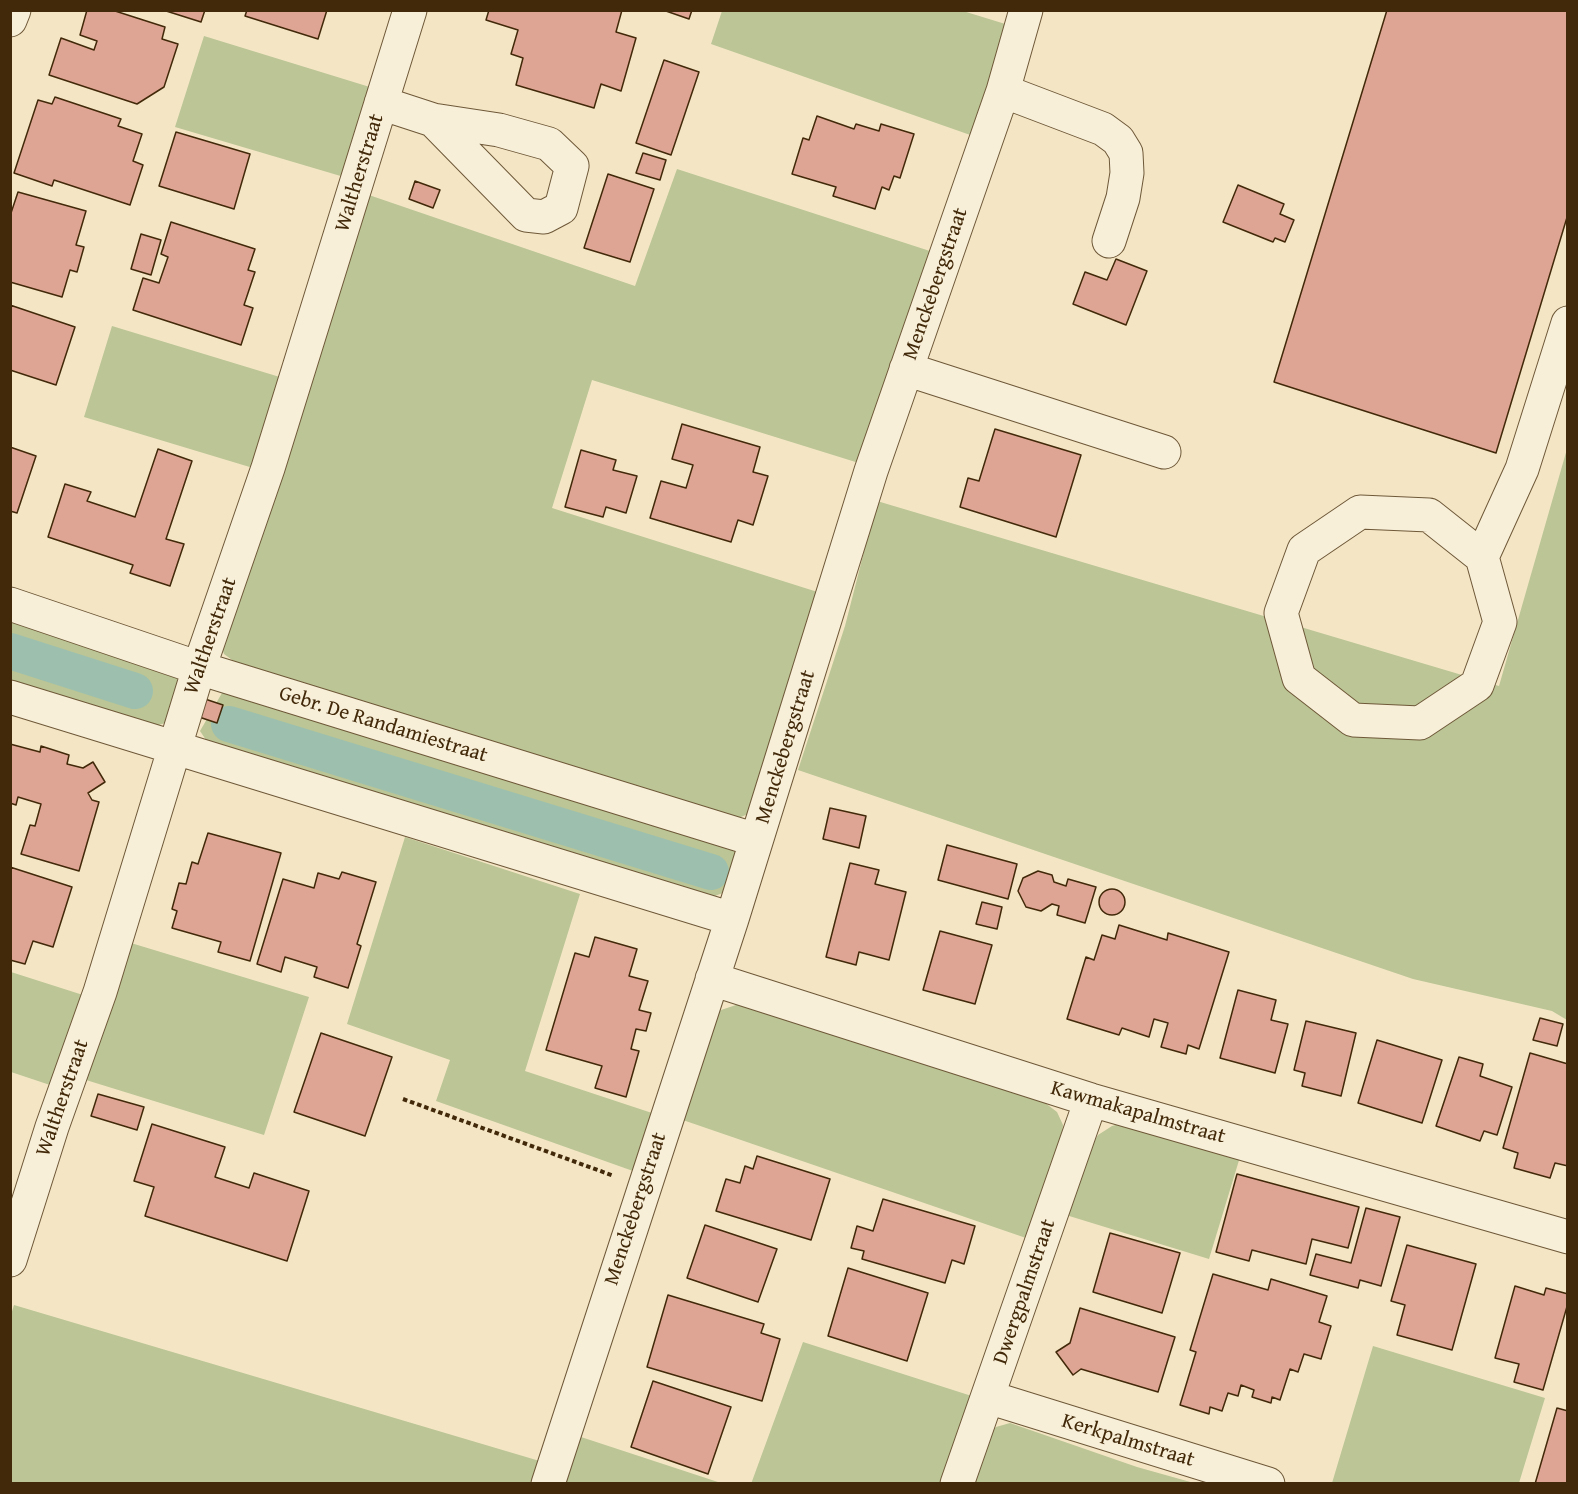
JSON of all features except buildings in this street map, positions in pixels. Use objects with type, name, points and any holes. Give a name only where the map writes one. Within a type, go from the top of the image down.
[{"type":"street","points":[[10,20],[14,10]]},
{"type":"street","name":"Waltherstraat","points":[[10,1260],[52,1126],[100,992],[199,668],[268,468],[410,10]]},
{"type":"street","name":"Menckebergstraat","points":[[548,1484],[643,1186],[732,919],[871,471],[1003,91],[1026,10]]},
{"type":"street","points":[[1003,91],[1094,125],[1118,140],[1126,153],[1127,173],[1123,198],[1109,241]]},
{"type":"street","points":[[381,103],[433,120]]},
{"type":"street","points":[[1482,557],[1429,515],[1360,512],[1304,550],[1281,613],[1299,678],[1353,720],[1420,723],[1477,686],[1500,622],[1482,557],[1522,469],[1568,323]]},
{"type":"street","points":[[906,369],[1164,452]]},
{"type":"street","name":"Gebr. De Randamiestraat","points":[[10,604],[199,668],[756,840]]},
{"type":"street","points":[[10,697],[732,919]]},
{"type":"street","name":"Kawmakapalmstraat","points":[[712,979],[1092,1100],[1568,1237]]},
{"type":"street","name":"Dwergpalmstraat","points":[[957,1484],[1092,1100]]},
{"type":"street","name":"Kerkpalmstraat","points":[[988,1398],[1268,1484]]},
{"type":"path","points":[[403,1100],[643,1186]]},
{"type":"green space","points":[[722,11],[963,11],[1015,27],[976,137],[711,44]]},
{"type":"green space","points":[[204,36],[373,88],[344,177],[175,127]]},
{"type":"green space","points":[[677,169],[936,253],[862,464],[592,380],[552,508],[827,595],[753,812],[736,819],[239,665],[224,654],[219,640],[366,194],[635,286]]},
{"type":"green space","points":[[112,326],[283,378],[253,468],[84,417]]},
{"type":"green space","points":[[1567,449],[1567,1020],[1552,1011],[1413,979],[798,770],[845,626],[877,501],[1499,686]]},
{"type":"green space","points":[[10,618],[174,675],[183,685],[169,722],[155,726],[11,683]]},
{"type":"green space","points":[[238,690],[736,849],[738,862],[728,891],[707,899],[210,746],[200,731],[222,693]]},
{"type":"green space","points":[[405,837],[580,894],[525,1071],[652,1113],[633,1171],[436,1101],[450,1060],[347,1024]]},
{"type":"green space","points":[[131,943],[309,997],[264,1135],[86,1080]]},
{"type":"green space","points":[[11,972],[83,995],[53,1086],[11,1072]]},
{"type":"green space","points":[[736,1005],[750,1005],[1040,1099],[1057,1112],[1063,1125],[1061,1144],[1026,1238],[677,1118],[709,1025],[721,1010]]},
{"type":"green space","points":[[1127,1122],[1240,1157],[1209,1259],[1066,1215],[1087,1153],[1098,1135],[1112,1126]]},
{"type":"green space","points":[[14,1305],[543,1462],[536,1484],[11,1484],[10,1318]]},
{"type":"green space","points":[[803,1342],[978,1398],[945,1483],[751,1484]]},
{"type":"green space","points":[[1373,1346],[1545,1398],[1519,1483],[1332,1483]]},
{"type":"green space","points":[[1010,1423],[1137,1467],[1194,1483],[966,1484],[983,1438],[996,1427]]},
{"type":"green space","points":[[581,1437],[721,1483],[565,1484]]},
{"type":"waterway","points":[[10,651],[135,691]]},
{"type":"waterway","points":[[229,724],[711,872]]}]
